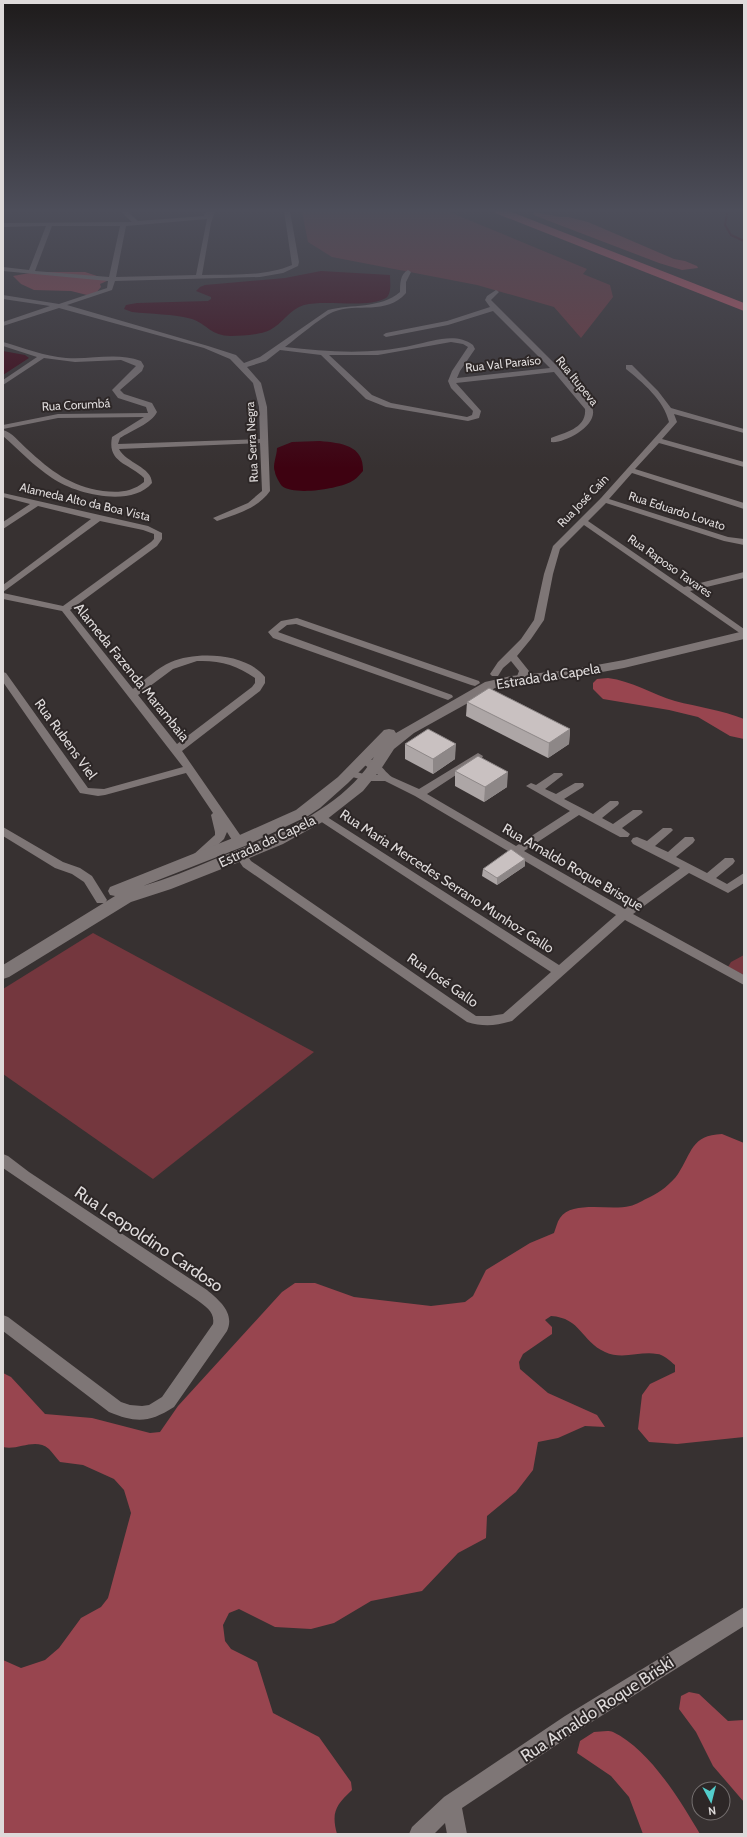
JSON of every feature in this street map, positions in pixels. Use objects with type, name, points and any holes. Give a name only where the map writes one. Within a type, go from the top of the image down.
[{"type":"highway","points":[[718,297],[744,307]]},
{"type":"highway","points":[[730,297],[744,302]]},
{"type":"main road","name":"Estrada da Capela","points":[[3,973],[125,898],[165,885],[240,848],[314,805],[350,773],[381,739],[400,724],[475,683],[495,674],[518,667],[569,674],[611,666],[742,630]]},
{"type":"main road","name":"Estrada da Capela","points":[[3,962],[101,900],[131,884],[198,858],[277,840],[320,817],[358,788],[376,766],[388,746],[409,730],[490,685],[518,667]]},
{"type":"street","name":"Rua Serra Negra","points":[[3,297],[61,306],[221,351],[233,357],[243,366],[257,383],[259,388],[262,407],[266,491],[262,497],[255,502],[217,518]]},
{"type":"street","points":[[3,324],[88,297]]},
{"type":"street","points":[[243,366],[263,359],[330,311],[340,308],[374,306],[394,301],[399,297]]},
{"type":"street","points":[[386,335],[448,323],[494,308],[488,300],[489,297]]},
{"type":"street","name":"Rua Itupeva","points":[[494,308],[556,370],[589,409],[591,415],[590,420],[583,426],[554,440]]},
{"type":"street","points":[[278,348],[322,353],[375,354],[449,340],[466,342],[471,346],[471,349],[456,371],[452,381],[454,386],[477,411],[476,416],[468,419],[453,417],[390,405],[376,400],[360,390],[347,375],[322,353]]},
{"type":"street","points":[[3,344],[41,357],[80,361],[119,358],[138,363],[139,369],[116,390],[121,396],[149,405],[153,408],[152,415],[116,437],[114,447],[119,456],[148,478],[148,483],[144,487],[130,494],[121,495],[72,486],[57,478],[3,432]]},
{"type":"street","points":[[3,383],[41,357]]},
{"type":"street","points":[[629,367],[638,374],[669,410],[744,431]]},
{"type":"street","name":"Rua Val Paraíso","points":[[452,381],[556,370]]},
{"type":"street","name":"Rua José Cain","points":[[495,674],[497,668],[503,662],[518,667],[539,621],[544,604],[545,589],[556,548],[604,500],[673,422],[673,417],[669,410]]},
{"type":"street","name":"Rua Corumbá","points":[[3,427],[58,416],[152,415]]},
{"type":"street","points":[[657,440],[744,465]]},
{"type":"street","points":[[114,447],[264,441]]},
{"type":"street","points":[[629,470],[744,506]]},
{"type":"street","name":"Alameda Alto da Boa Vista","points":[[3,495],[145,528],[158,533],[159,536],[154,544],[65,610]]},
{"type":"street","name":"Rua Eduardo Lovato","points":[[604,500],[727,539],[744,542]]},
{"type":"street","points":[[3,526],[37,503]]},
{"type":"street","points":[[3,589],[98,518]]},
{"type":"street","name":"Rua Raposo Tavares","points":[[582,521],[742,630]]},
{"type":"street","points":[[684,590],[744,575]]},
{"type":"street","name":"Alameda Fazenda Marambaia","points":[[3,596],[65,610],[176,750],[213,804],[240,848]]},
{"type":"street","points":[[3,605],[18,599]]},
{"type":"street","points":[[448,697],[276,636],[273,632],[284,622],[297,621],[475,683]]},
{"type":"street","points":[[132,694],[174,664],[202,658],[222,659],[253,671],[260,677],[260,683],[256,689],[176,750]]},
{"type":"street","name":"Rua Rubens Viel","points":[[3,674],[84,791],[98,793],[105,792],[189,769]]},
{"type":"street","points":[[419,794],[478,756]]},
{"type":"street","name":"Rua Arnaldo Roque Brisque","points":[[362,760],[376,766],[387,778],[419,794],[624,914],[744,982]]},
{"type":"street","name":"Rua Arnaldo Roque Brisque","points":[[350,773],[366,778],[387,778]]},
{"type":"street","points":[[558,775],[534,787],[620,831],[637,812]]},
{"type":"street","points":[[556,799],[579,784]]},
{"type":"street","points":[[595,818],[614,803]]},
{"type":"street","name":"Alameda Fazenda Marambaia","points":[[198,858],[220,836],[220,825],[213,804]]},
{"type":"street","points":[[516,851],[579,810]]},
{"type":"street","name":"Rua Maria Mercedes Serrano Munhoz Gallo","points":[[320,817],[559,971]]},
{"type":"street","points":[[667,830],[642,844],[728,889],[744,877]]},
{"type":"street","points":[[3,831],[59,865],[76,871],[88,879],[101,900]]},
{"type":"street","points":[[668,858],[689,840]]},
{"type":"street","name":"Rua José Gallo","points":[[240,848],[247,864],[472,1019],[478,1021],[490,1021],[507,1018],[624,914],[688,868]]},
{"type":"street","points":[[708,879],[729,862]]},
{"type":"street","name":"Rua Leopoldino Cardoso","points":[[3,1160],[24,1176],[202,1295],[218,1309],[222,1317],[221,1326],[168,1402],[156,1410],[130,1414],[115,1407],[3,1322]]},
{"type":"street","name":"Rua Arnaldo Roque Briski","points":[[419,1834],[451,1804],[572,1723],[744,1616]]},
{"type":"street","points":[[451,1804],[457,1834]]},
{"type":"shaded area","points":[[211,297],[387,297],[368,303],[313,303],[304,305],[294,310],[266,332],[240,336],[219,334],[197,321],[185,317],[132,312],[124,309],[126,305],[137,303],[208,301]]},
{"type":"shaded area","points":[[518,297],[613,297],[581,338],[554,307]]},
{"type":"shaded area","points":[[3,351],[25,355],[29,358],[3,375]]},
{"type":"shaded area","points":[[320,441],[350,447],[360,456],[363,471],[355,479],[348,483],[329,488],[296,491],[282,486],[274,469],[277,448],[292,442]]},
{"type":"shaded area","points":[[608,678],[634,685],[675,701],[719,711],[744,719],[744,739],[730,736],[698,717],[669,710],[603,699],[593,689],[593,683],[597,679]]},
{"type":"shaded area","points":[[93,933],[314,1052],[153,1179],[3,1074],[3,989]]},
{"type":"shaded area","points":[[744,955],[744,975],[728,967],[731,962]]},
{"type":"shaded area","points":[[722,1134],[744,1143],[744,1437],[677,1444],[649,1442],[638,1429],[642,1395],[650,1384],[675,1372],[675,1365],[659,1354],[618,1355],[605,1352],[591,1342],[575,1325],[569,1321],[551,1316],[545,1320],[552,1327],[552,1334],[523,1354],[519,1362],[520,1369],[548,1393],[597,1415],[605,1427],[585,1426],[558,1438],[538,1442],[533,1470],[516,1492],[487,1516],[486,1538],[458,1553],[422,1591],[371,1601],[334,1623],[311,1629],[275,1627],[239,1609],[229,1613],[223,1625],[225,1641],[231,1649],[257,1662],[273,1713],[319,1737],[351,1782],[352,1790],[342,1800],[336,1809],[335,1826],[337,1834],[3,1834],[3,1660],[21,1668],[45,1660],[59,1648],[81,1618],[101,1607],[108,1598],[131,1513],[124,1490],[114,1479],[83,1465],[60,1462],[49,1449],[38,1444],[9,1448],[3,1447],[3,1373],[11,1377],[45,1414],[92,1418],[150,1433],[160,1432],[178,1406],[282,1292],[295,1283],[315,1283],[354,1297],[431,1306],[465,1302],[473,1296],[486,1270],[530,1243],[554,1233],[560,1218],[566,1213],[573,1209],[592,1207],[622,1207],[632,1205],[658,1193],[678,1174],[690,1152],[698,1142],[712,1135]]},
{"type":"shaded area","points":[[689,1692],[699,1694],[728,1721],[744,1720],[744,1802],[731,1787],[731,1781],[726,1781],[713,1766],[696,1732],[679,1709],[681,1696]]},
{"type":"shaded area","points":[[611,1731],[639,1750],[673,1791],[700,1834],[643,1834],[629,1797],[611,1776],[577,1753],[580,1741],[594,1732]]},
{"type":"building","points":[[489,688],[570,729],[549,743],[467,702]]},
{"type":"building","points":[[428,729],[456,744],[433,759],[405,744]]},
{"type":"building","points":[[478,756],[508,772],[485,787],[455,771]]},
{"type":"building","points":[[511,849],[525,859],[497,878],[483,869]]}]
